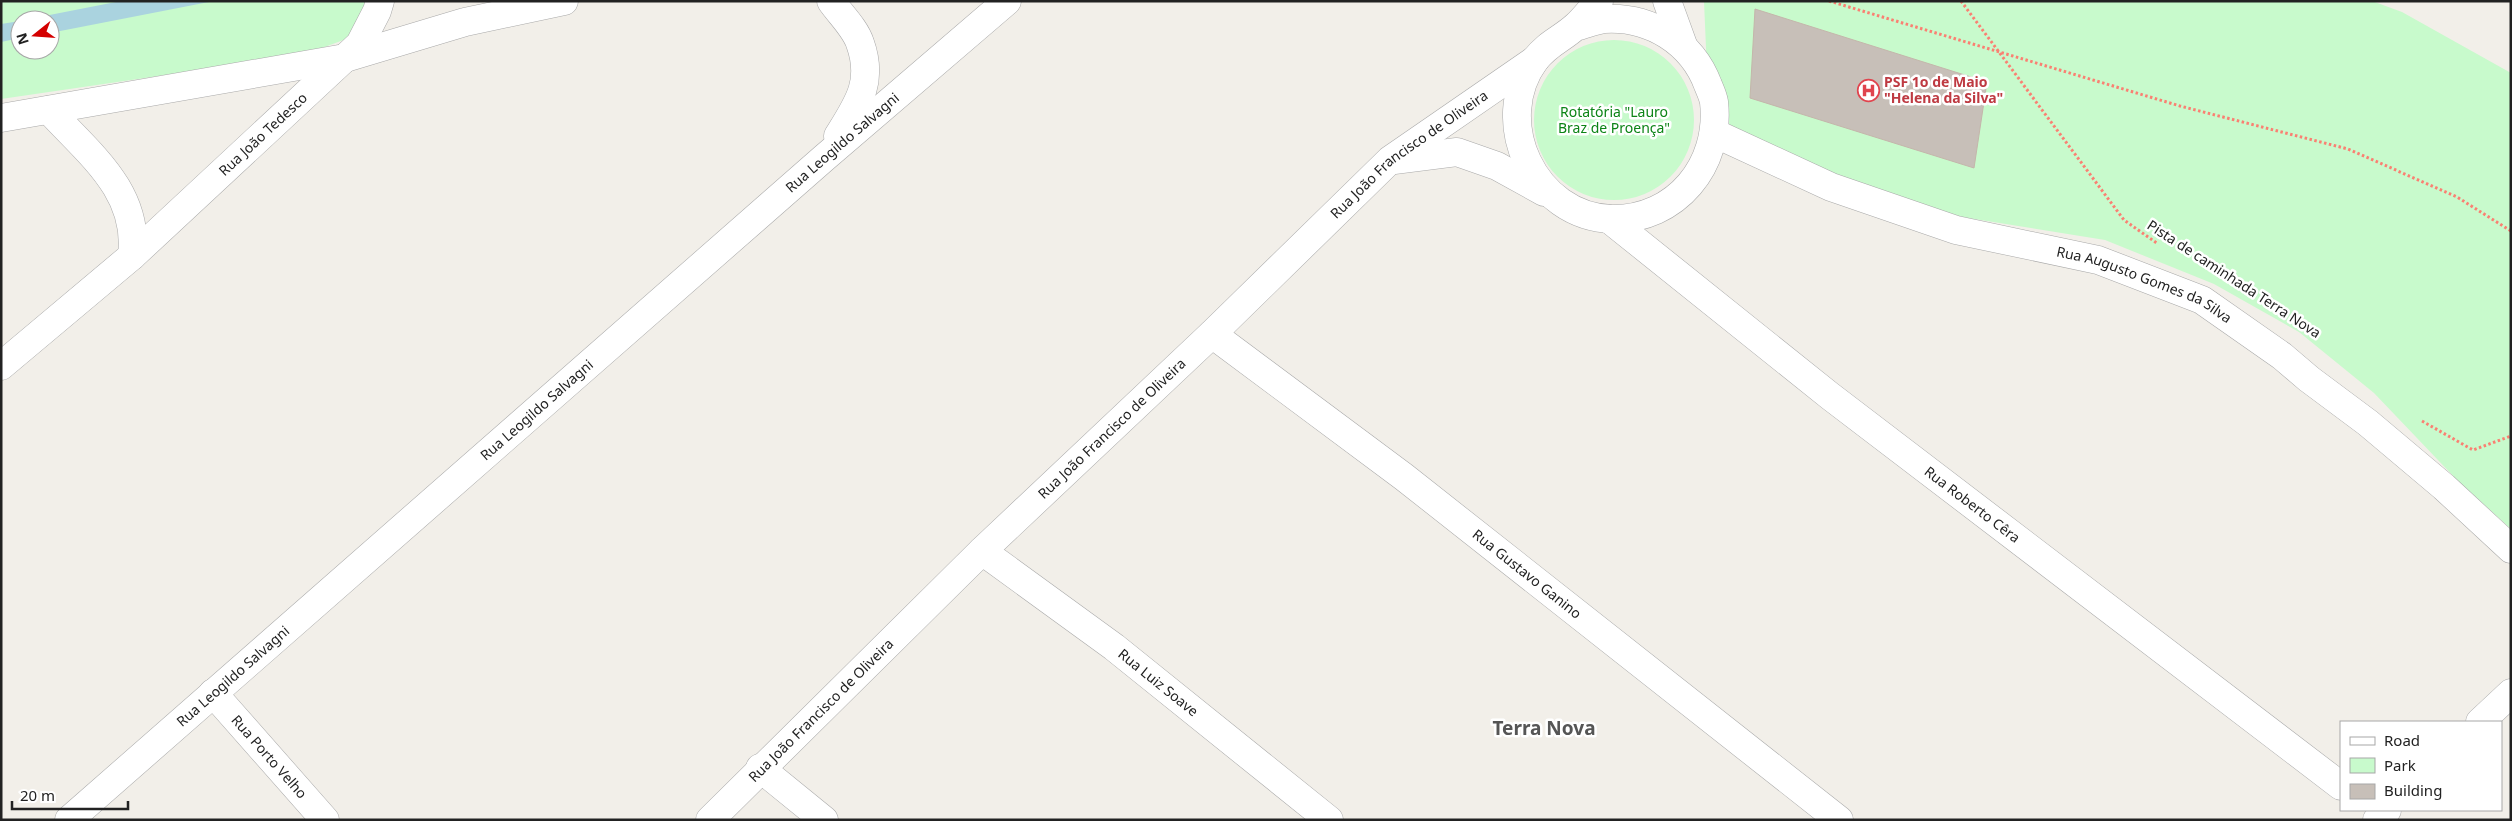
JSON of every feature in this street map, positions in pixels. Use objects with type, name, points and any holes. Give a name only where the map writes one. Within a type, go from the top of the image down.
[{"type":"street","name":"Rua João Tedesco","points":[[1,366],[132,256],[360,44],[380,1]]},
{"type":"street","points":[[1,118],[345,58],[466,12],[564,1]]},
{"type":"street","points":[[824,158],[856,107],[867,76],[860,41],[831,1]]},
{"type":"street","name":"Rua Leogildo Salvagni","points":[[69,820],[824,158],[1007,1]]},
{"type":"street","points":[[1556,199],[1534,177],[1520,142],[1516,119],[1520,88],[1535,60],[1577,14],[1599,1]]},
{"type":"street","points":[[1390,160],[1458,152],[1497,166],[1572,209],[1590,216],[1628,219],[1663,207],[1692,184],[1702,169],[1714,133],[1714,101],[1702,70],[1683,45],[1667,1]]},
{"type":"street","points":[[1577,14],[1603,19],[1632,20],[1659,29],[1683,45]]},
{"type":"street","name":"Rua João Francisco de Oliveira","points":[[710,820],[760,768],[982,551],[1212,334],[1390,160],[1535,60]]},
{"type":"street","points":[[49,110],[101,163],[118,189],[130,217],[132,256]]},
{"type":"street","name":"Rua Augusto Gomes da Silva","points":[[1714,133],[1832,187],[1947,227],[2098,260],[2202,300],[2282,356],[2309,379],[2368,423],[2444,487],[2511,549]]},
{"type":"street","name":"Rua Roberto Cêra","points":[[1609,219],[1830,396],[2340,785]]},
{"type":"street","name":"Rua Gustavo Ganino","points":[[1212,334],[1404,478],[1840,820]]},
{"type":"street","name":"Rua Luiz Soave","points":[[982,551],[1114,647],[1329,820]]},
{"type":"street","name":"Rua Porto Velho","points":[[213,693],[325,820]]},
{"type":"street","points":[[2481,721],[2511,693]]},
{"type":"street","points":[[760,768],[824,820]]},
{"type":"path","points":[[1829,1],[2180,106],[2348,148],[2457,197],[2511,231]]},
{"type":"path","name":"Pista de caminhada Terra Nova","points":[[1961,1],[2124,220],[2162,247]]},
{"type":"path","points":[[2415,417],[2473,450],[2511,436]]},
{"type":"green space","points":[[1,1],[371,1],[357,35],[303,55],[1,99]]},
{"type":"green space","points":[[1704,1],[2372,1],[2402,12],[2511,73],[2511,529],[2458,481],[2374,393],[2299,332],[2214,284],[2105,240],[1962,217],[1829,181],[1709,119]]},
{"type":"green space","name":"Rotatória \"Lauro Braz de Proença\"","points":[[1622,40],[1652,49],[1671,63],[1681,75],[1688,89],[1693,104],[1693,136],[1688,151],[1681,165],[1671,177],[1659,187],[1637,197],[1622,200],[1606,200],[1591,197],[1569,187],[1547,165],[1535,136],[1534,112],[1537,97],[1547,75],[1569,53],[1598,41]]},
{"type":"water","points":[[121,1],[214,1],[60,31],[60,13]]},
{"type":"water","points":[[10,23],[10,40],[1,42],[1,24]]},
{"type":"building","name":"PSF 1o de Maio \"Helena da Silva\"","points":[[1755,9],[1987,82],[1974,168],[1750,98]]},
{"type":"place","name":"PSF 1o de Maio \"Helena da Silva\"","points":[[1868,90]]},
{"type":"district","name":"Terra Nova","points":[[1544,728]]}]
